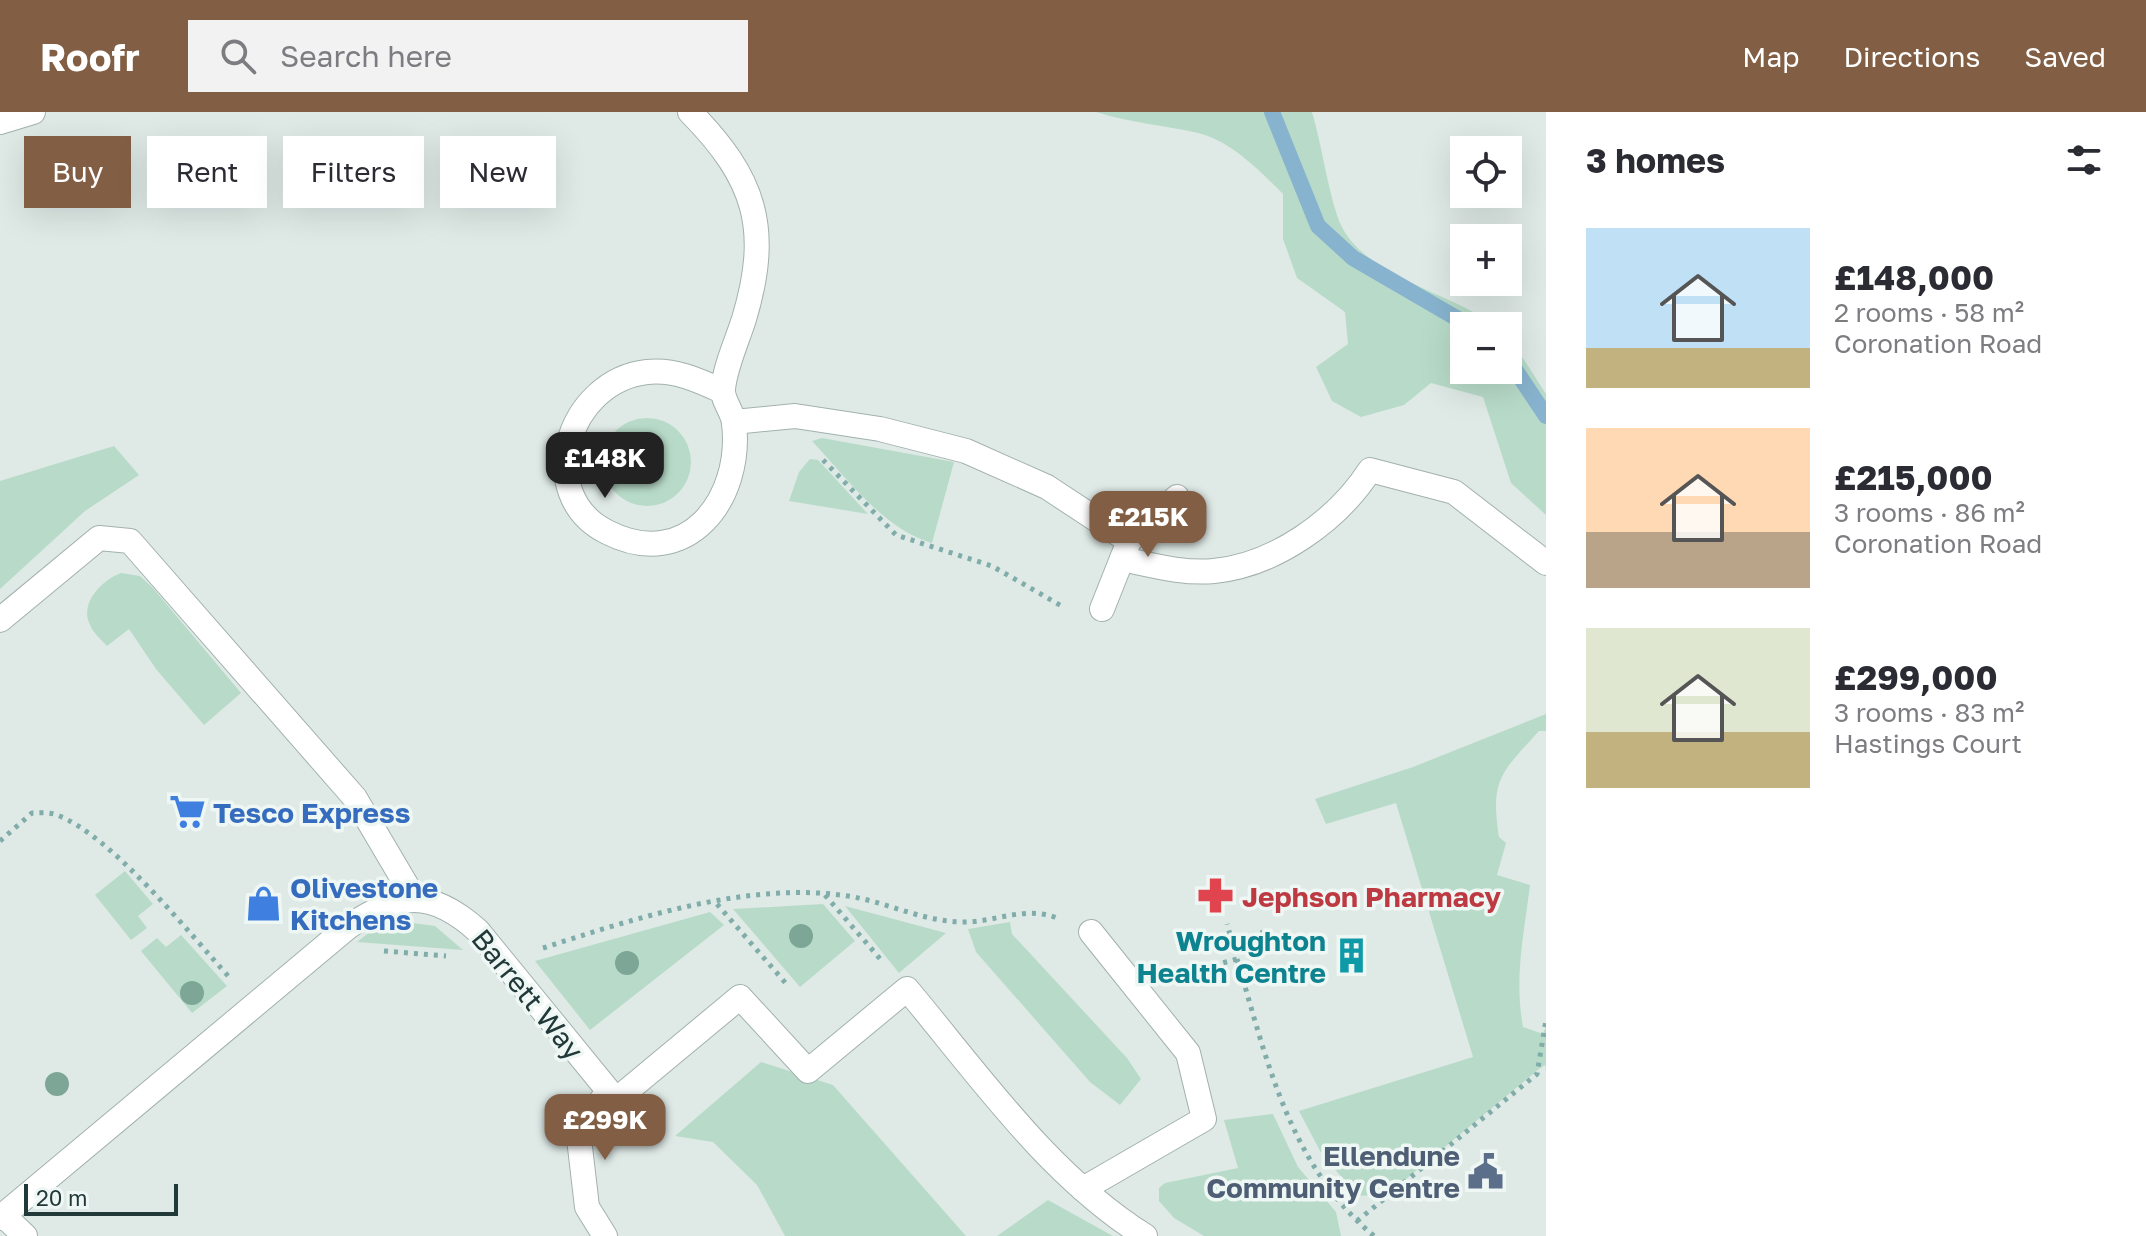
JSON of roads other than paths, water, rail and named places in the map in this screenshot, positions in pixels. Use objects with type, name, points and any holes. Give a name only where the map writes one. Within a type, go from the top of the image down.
[{"type":"street","points":[[0,122],[33,112]]},
{"type":"street","points":[[690,112],[711,133],[744,184],[759,247],[752,291],[722,391],[734,422],[730,476],[720,504],[695,533],[669,541],[640,543],[617,536],[606,532],[586,515],[571,491],[566,455],[574,423],[593,396],[619,381],[647,372],[685,375],[722,391]]},
{"type":"street","points":[[734,422],[795,416],[880,429],[966,451],[1047,487],[1125,550],[1212,571],[1248,565],[1316,529],[1356,492],[1370,470],[1454,492],[1546,563]]},
{"type":"street","points":[[1102,609],[1125,550],[1177,497]]},
{"type":"street","points":[[0,620],[99,538],[130,541],[355,798],[414,898],[374,910],[348,927],[2,1216],[25,1236]]},
{"type":"street","name":"Barrett Way","points":[[414,898],[436,902],[458,913],[478,931],[608,1092]]},
{"type":"street","points":[[1083,1189],[1204,1119],[1188,1053],[1091,932]]},
{"type":"street","points":[[605,1236],[587,1207],[578,1130],[608,1092],[616,1100],[740,997],[808,1071],[907,989],[1044,1152],[1083,1189],[1145,1236]]},
{"type":"waterway","points":[[1272,112],[1318,226],[1353,258],[1450,314]]},
{"type":"waterway","points":[[1522,380],[1546,416]]},
{"type":"place","name":"Tesco Express","points":[[187,812]]},
{"type":"place","name":"Jephson Pharmacy","points":[[1216,896]]},
{"type":"place","name":"Olivestone Kitchens","points":[[264,903]]},
{"type":"place","name":"Wroughton Health Centre","points":[[1352,956]]},
{"type":"place","name":"Ellendune Community Centre","points":[[1486,1171]]}]
